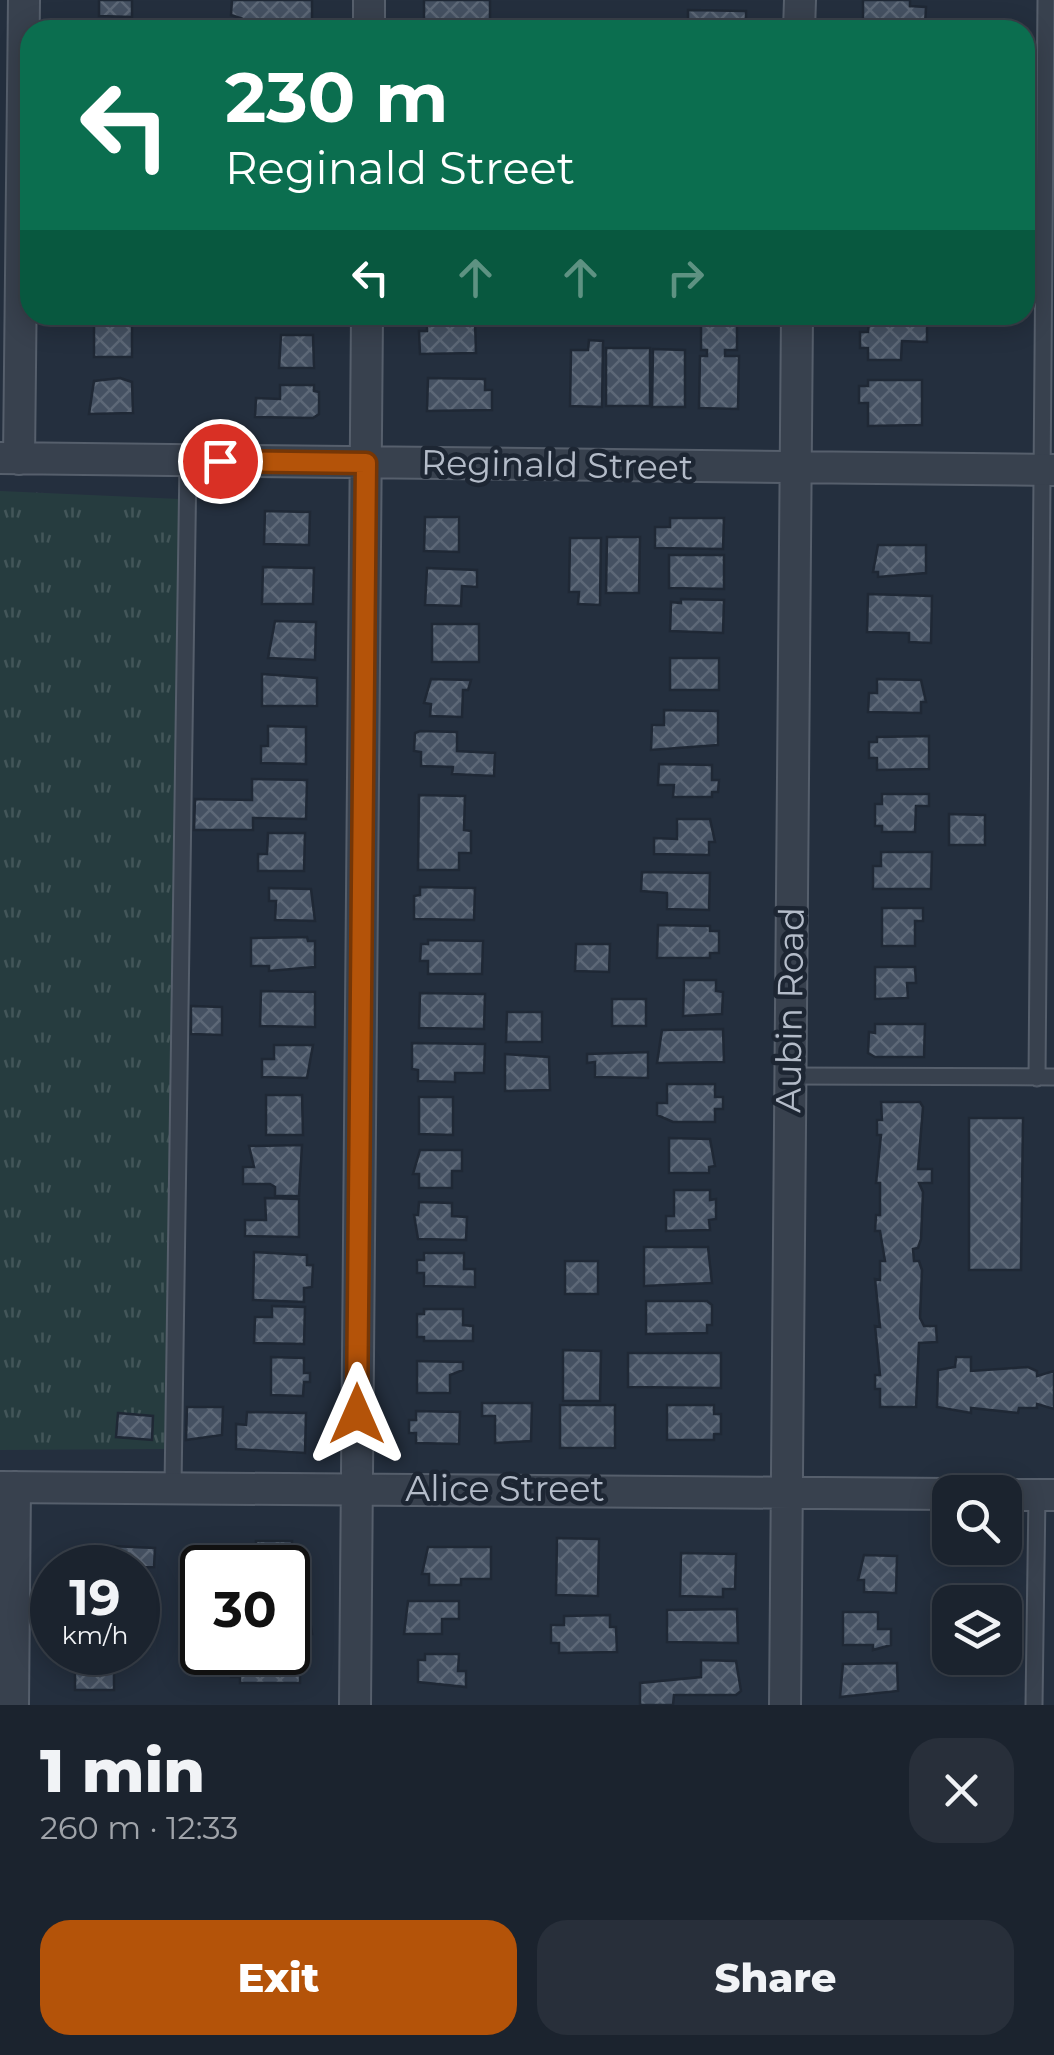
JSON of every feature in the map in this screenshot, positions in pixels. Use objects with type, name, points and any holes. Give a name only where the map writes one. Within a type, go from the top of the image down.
[{"type":"street","points":[[10,458],[20,131]]},
{"type":"street","points":[[355,1705],[367,325]]},
{"type":"street","name":"Aubin Road","points":[[785,1705],[797,325]]},
{"type":"street","name":"Reginald Street","points":[[10,458],[1048,470]]},
{"type":"street","points":[[8,1487],[13,1705]]},
{"type":"street","name":"Alice Street","points":[[8,1487],[932,1494]]},
{"type":"lane","points":[[790,1076],[1046,1078],[1046,0]]},
{"type":"lane","points":[[173,1487],[188,461]]},
{"type":"lane","points":[[1034,1705],[1045,1495]]},
{"type":"green space","points":[[0,491],[179,499],[165,1449],[0,1450]]},
{"type":"building","points":[[99,0],[132,0],[132,17],[99,16]]},
{"type":"building","points":[[232,0],[312,0],[312,20],[243,19],[231,15]]},
{"type":"building","points":[[424,0],[490,0],[490,20],[424,19]]},
{"type":"building","points":[[863,0],[910,0],[910,6],[926,7],[925,20],[863,20]]},
{"type":"building","points":[[688,10],[746,11],[746,20],[688,20]]},
{"type":"building","points":[[94,325],[132,325],[132,357],[94,357]]},
{"type":"building","points":[[427,325],[475,325],[476,353],[420,354],[419,331],[427,331]]},
{"type":"building","points":[[701,325],[737,325],[737,350],[725,350],[725,356],[739,356],[738,409],[699,408],[700,356],[707,356],[707,350],[701,350]]},
{"type":"building","points":[[869,325],[927,325],[927,342],[902,341],[901,360],[868,360],[868,348],[860,348],[860,332],[868,332]]},
{"type":"building","points":[[281,335],[313,335],[314,368],[279,368]]},
{"type":"building","points":[[589,340],[603,341],[602,407],[570,406],[571,350],[588,350]]},
{"type":"building","points":[[606,348],[650,348],[650,406],[606,406]]},
{"type":"building","points":[[653,349],[685,350],[685,407],[652,407]]},
{"type":"building","points":[[120,378],[132,382],[133,413],[89,414],[94,381]]},
{"type":"building","points":[[428,378],[485,379],[485,390],[492,390],[492,410],[427,411]]},
{"type":"building","points":[[868,380],[922,380],[922,425],[868,426],[868,403],[859,403],[859,386],[868,386]]},
{"type":"building","points":[[280,385],[314,385],[314,391],[319,392],[319,414],[313,418],[255,417],[256,398],[280,399]]},
{"type":"building","points":[[265,511],[310,512],[309,545],[264,544]]},
{"type":"building","points":[[425,517],[459,517],[459,552],[424,551]]},
{"type":"building","points":[[670,518],[724,518],[723,549],[655,548],[655,527],[670,527]]},
{"type":"building","points":[[607,537],[640,537],[639,593],[606,593]]},
{"type":"building","points":[[570,538],[601,538],[600,605],[578,604],[579,592],[569,592]]},
{"type":"building","points":[[878,545],[926,545],[926,573],[878,577],[878,572],[873,572]]},
{"type":"building","points":[[669,555],[724,555],[724,589],[669,588]]},
{"type":"building","points":[[263,567],[314,568],[313,604],[262,604]]},
{"type":"building","points":[[427,568],[477,570],[477,587],[462,586],[461,606],[425,605]]},
{"type":"building","points":[[868,594],[932,596],[931,643],[909,642],[909,633],[867,632]]},
{"type":"building","points":[[681,599],[724,600],[723,633],[670,631],[671,602],[681,603]]},
{"type":"building","points":[[275,621],[316,622],[315,660],[268,658]]},
{"type":"building","points":[[432,624],[479,624],[479,662],[432,662]]},
{"type":"building","points":[[670,658],[719,658],[719,690],[670,690]]},
{"type":"building","points":[[262,674],[317,678],[317,706],[262,706]]},
{"type":"building","points":[[431,679],[471,680],[468,690],[463,690],[462,717],[430,716],[431,704],[424,703]]},
{"type":"building","points":[[877,679],[921,680],[926,702],[921,702],[921,713],[868,712],[869,693],[877,693]]},
{"type":"building","points":[[664,710],[718,711],[718,745],[651,750],[652,725],[664,725]]},
{"type":"building","points":[[268,726],[306,727],[306,764],[261,763],[261,746],[268,746]]},
{"type":"building","points":[[457,732],[457,751],[495,753],[494,776],[452,774],[453,767],[421,766],[421,752],[414,751],[415,733]]},
{"type":"building","points":[[929,736],[929,769],[877,770],[877,758],[869,758],[869,742],[877,742],[877,737]]},
{"type":"building","points":[[659,764],[712,765],[712,780],[719,780],[718,792],[712,792],[712,797],[673,797],[674,785],[658,785]]},
{"type":"building","points":[[252,779],[307,780],[306,819],[253,818],[253,830],[194,830],[195,799],[252,800]]},
{"type":"building","points":[[882,794],[929,794],[929,806],[916,806],[915,832],[882,832],[882,826],[875,826],[875,804],[882,804]]},
{"type":"building","points":[[419,795],[465,796],[464,830],[471,831],[471,853],[459,853],[459,870],[418,870]]},
{"type":"building","points":[[949,814],[985,815],[985,845],[949,845]]},
{"type":"building","points":[[677,819],[710,819],[715,842],[709,842],[709,855],[654,854],[654,838],[677,839]]},
{"type":"building","points":[[268,833],[305,833],[304,871],[258,871],[258,854],[267,854]]},
{"type":"building","points":[[881,852],[932,852],[931,889],[873,889],[873,866],[881,866]]},
{"type":"building","points":[[642,872],[710,873],[709,910],[667,909],[667,893],[641,891]]},
{"type":"building","points":[[420,887],[475,888],[474,920],[414,919],[414,896],[420,895]]},
{"type":"building","points":[[269,888],[311,889],[315,921],[275,920],[276,901],[269,901]]},
{"type":"building","points":[[882,908],[923,908],[923,921],[915,921],[915,946],[882,946]]},
{"type":"building","points":[[658,925],[710,926],[710,931],[719,931],[719,953],[710,953],[710,958],[657,958]]},
{"type":"building","points":[[307,937],[308,941],[315,941],[315,967],[269,971],[269,966],[251,966],[251,938]]},
{"type":"building","points":[[428,940],[483,941],[482,974],[428,974],[428,961],[420,961],[421,944],[428,944]]},
{"type":"building","points":[[576,944],[610,944],[609,972],[575,971]]},
{"type":"building","points":[[875,967],[915,967],[916,983],[907,983],[908,998],[875,999]]},
{"type":"building","points":[[684,980],[716,980],[716,991],[723,992],[722,1014],[683,1016]]},
{"type":"building","points":[[261,991],[315,992],[315,1027],[260,1026]]},
{"type":"building","points":[[420,993],[485,994],[484,1029],[419,1028]]},
{"type":"building","points":[[612,999],[646,999],[646,1026],[612,1026]]},
{"type":"building","points":[[191,1006],[222,1007],[222,1035],[191,1034]]},
{"type":"building","points":[[507,1012],[542,1012],[542,1042],[506,1042]]},
{"type":"building","points":[[875,1024],[925,1024],[924,1057],[875,1057],[868,1053],[869,1032],[875,1033]]},
{"type":"building","points":[[723,1029],[724,1062],[657,1063],[662,1030]]},
{"type":"building","points":[[412,1043],[485,1044],[484,1073],[455,1073],[455,1082],[418,1081],[418,1070],[412,1069]]},
{"type":"building","points":[[274,1045],[313,1045],[307,1078],[262,1077],[262,1059],[274,1059]]},
{"type":"building","points":[[648,1052],[648,1078],[595,1077],[595,1062],[587,1063],[587,1054]]},
{"type":"building","points":[[505,1054],[549,1057],[550,1090],[505,1091]]},
{"type":"building","points":[[667,1084],[715,1084],[715,1097],[723,1097],[723,1109],[715,1109],[715,1122],[673,1122],[657,1115],[657,1103],[667,1103]]},
{"type":"building","points":[[266,1095],[302,1095],[303,1135],[266,1135]]},
{"type":"building","points":[[419,1097],[453,1097],[453,1135],[419,1134]]},
{"type":"building","points":[[881,1102],[920,1102],[923,1107],[918,1169],[932,1169],[932,1183],[919,1183],[923,1192],[921,1239],[918,1248],[913,1249],[914,1261],[919,1261],[922,1270],[920,1318],[924,1326],[936,1326],[937,1342],[919,1343],[916,1407],[880,1407],[880,1389],[875,1389],[875,1375],[880,1375],[875,1326],[880,1327],[875,1279],[880,1280],[880,1261],[885,1261],[880,1231],[875,1231],[876,1215],[880,1215],[880,1183],[876,1183]]},
{"type":"building","points":[[969,1118],[1023,1118],[1021,1270],[969,1270]]},
{"type":"building","points":[[669,1138],[710,1139],[715,1166],[709,1167],[709,1173],[669,1173]]},
{"type":"building","points":[[302,1145],[299,1196],[275,1196],[275,1187],[270,1184],[243,1184],[243,1167],[254,1167],[249,1146]]},
{"type":"building","points":[[420,1150],[462,1150],[462,1171],[452,1171],[452,1188],[419,1188],[419,1174],[413,1174]]},
{"type":"building","points":[[674,1190],[710,1190],[710,1200],[716,1199],[716,1219],[709,1220],[710,1230],[666,1231],[666,1216],[674,1216]]},
{"type":"building","points":[[265,1198],[299,1199],[299,1237],[245,1236],[245,1220],[266,1220]]},
{"type":"building","points":[[419,1202],[452,1203],[452,1216],[467,1217],[466,1240],[418,1239],[414,1215],[418,1215]]},
{"type":"building","points":[[644,1247],[708,1247],[712,1283],[644,1286]]},
{"type":"building","points":[[254,1252],[307,1255],[307,1265],[313,1265],[312,1287],[304,1288],[304,1302],[253,1300]]},
{"type":"building","points":[[424,1253],[464,1253],[464,1269],[475,1269],[475,1287],[424,1286],[424,1273],[417,1273],[417,1260],[424,1260]]},
{"type":"building","points":[[565,1261],[598,1261],[598,1294],[565,1294]]},
{"type":"building","points":[[646,1301],[707,1301],[712,1305],[712,1325],[707,1325],[707,1333],[646,1334]]},
{"type":"building","points":[[272,1306],[305,1307],[304,1344],[254,1343],[255,1317],[272,1317]]},
{"type":"building","points":[[424,1309],[463,1309],[463,1325],[473,1326],[473,1341],[424,1341],[424,1337],[417,1337],[417,1314],[424,1314]]},
{"type":"building","points":[[563,1350],[601,1351],[600,1401],[563,1401]]},
{"type":"building","points":[[628,1353],[721,1353],[721,1388],[628,1387]]},
{"type":"building","points":[[271,1357],[304,1358],[304,1373],[310,1373],[310,1382],[304,1382],[303,1396],[271,1395]]},
{"type":"building","points":[[956,1357],[971,1357],[971,1371],[1028,1367],[1037,1371],[1037,1376],[1054,1371],[1054,1409],[1037,1404],[1037,1408],[1019,1408],[1018,1413],[971,1408],[971,1413],[937,1407],[938,1370],[955,1367]]},
{"type":"building","points":[[417,1361],[463,1362],[463,1370],[450,1375],[450,1393],[417,1393]]},
{"type":"building","points":[[482,1403],[532,1403],[531,1441],[495,1443],[495,1416],[482,1416]]},
{"type":"building","points":[[560,1405],[615,1405],[615,1448],[560,1448]]},
{"type":"building","points":[[667,1405],[714,1405],[714,1414],[721,1414],[721,1434],[714,1434],[714,1440],[667,1440]]},
{"type":"building","points":[[187,1407],[223,1407],[222,1435],[186,1440]]},
{"type":"building","points":[[416,1411],[460,1412],[459,1444],[416,1443],[416,1433],[409,1433],[409,1420],[416,1420]]},
{"type":"building","points":[[247,1412],[306,1413],[305,1453],[236,1449],[236,1424],[246,1425]]},
{"type":"building","points":[[118,1413],[153,1416],[152,1440],[116,1437]]},
{"type":"building","points":[[557,1538],[599,1539],[598,1596],[556,1595]]},
{"type":"building","points":[[256,1541],[292,1541],[292,1545],[256,1545]]},
{"type":"building","points":[[428,1547],[491,1547],[491,1579],[461,1579],[461,1585],[429,1585],[429,1574],[422,1574]]},
{"type":"building","points":[[681,1553],[736,1554],[735,1589],[723,1589],[723,1597],[680,1596]]},
{"type":"building","points":[[864,1555],[897,1556],[896,1593],[864,1592],[864,1580],[858,1580]]},
{"type":"building","points":[[408,1601],[459,1601],[459,1619],[442,1619],[442,1634],[404,1634]]},
{"type":"building","points":[[737,1609],[738,1643],[667,1642],[667,1610]]},
{"type":"building","points":[[843,1612],[878,1612],[878,1629],[891,1629],[891,1645],[873,1650],[873,1645],[843,1645]]},
{"type":"building","points":[[610,1615],[610,1627],[616,1627],[617,1652],[559,1653],[559,1643],[551,1643],[551,1625],[564,1625],[564,1616]]},
{"type":"building","points":[[425,1654],[459,1654],[458,1671],[466,1671],[466,1687],[418,1682],[418,1660],[425,1660]]},
{"type":"building","points":[[701,1660],[736,1661],[741,1691],[736,1695],[674,1695],[673,1705],[640,1705],[640,1683],[701,1677]]},
{"type":"building","points":[[897,1663],[898,1691],[840,1697],[843,1664]]},
{"type":"building","points":[[75,1675],[114,1675],[114,1690],[75,1690]]},
{"type":"building","points":[[300,1675],[300,1683],[240,1683],[240,1677],[231,1677]]},
{"type":"route","points":[[220,461],[366,463],[357,1414]]}]
